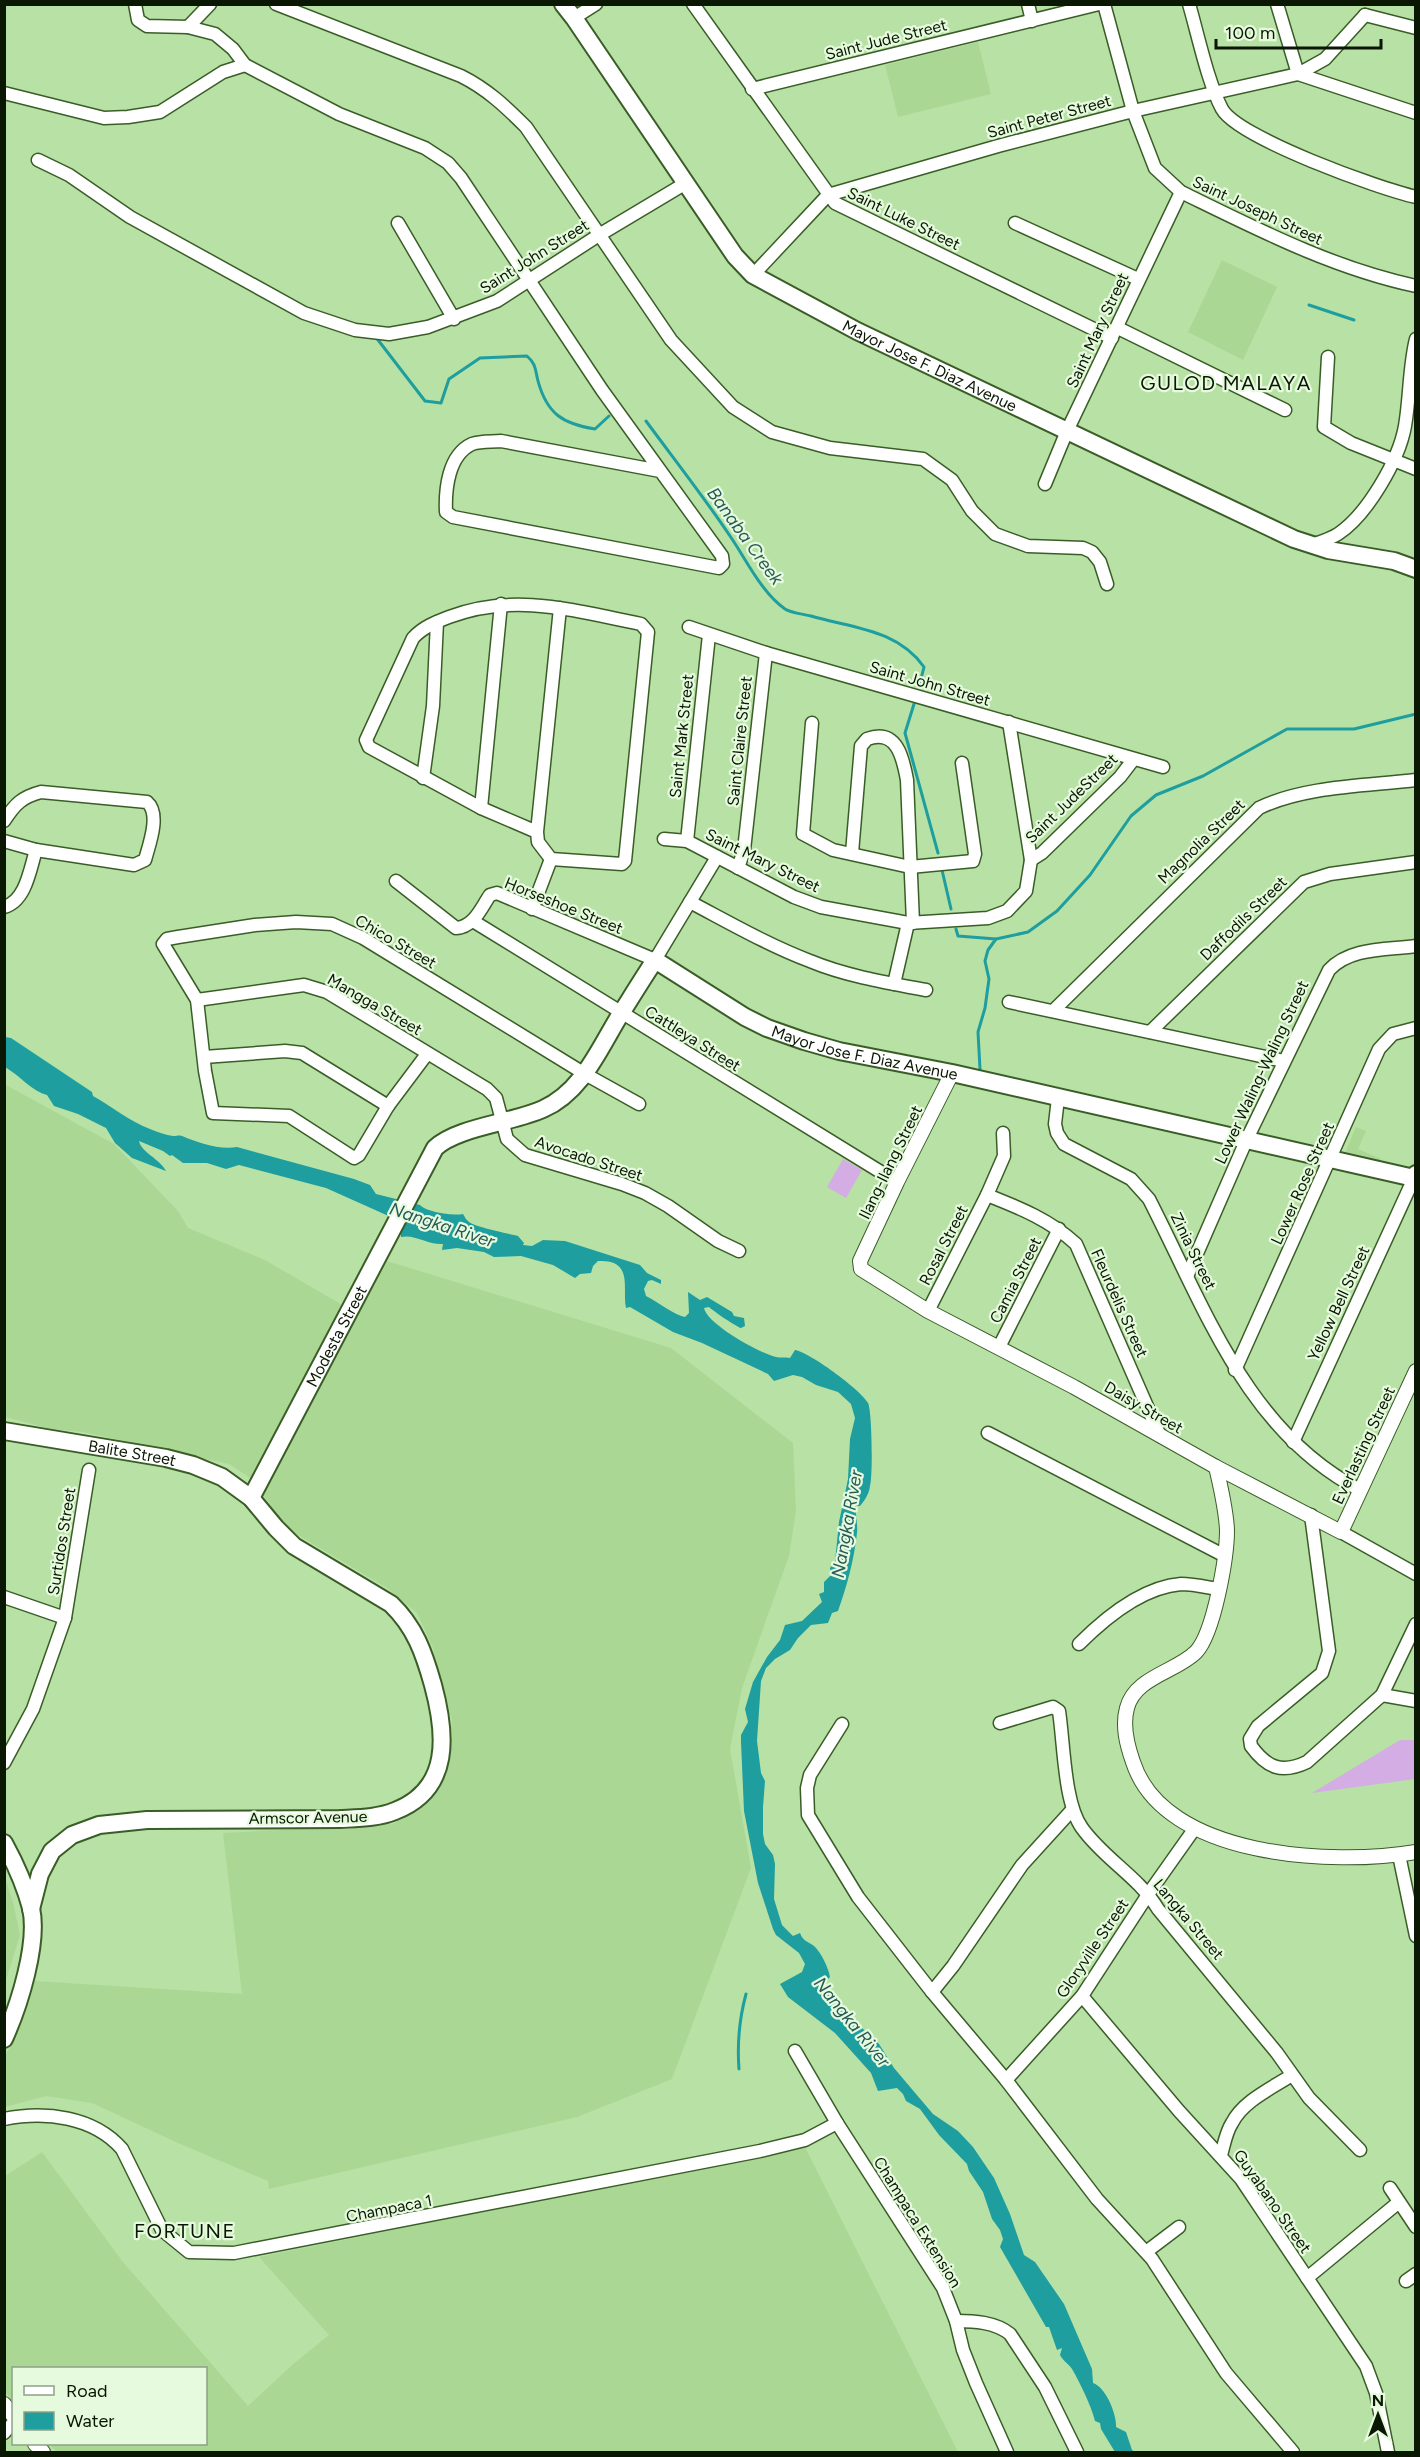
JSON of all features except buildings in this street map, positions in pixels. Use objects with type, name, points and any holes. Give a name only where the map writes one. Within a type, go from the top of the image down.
[{"type":"main road","name":"Mayor Jose F. Diaz Avenue","points":[[562,4],[574,18],[735,256],[753,275],[857,331],[1067,432],[1312,545],[1394,561],[1416,569]]},
{"type":"main road","name":"Mayor Jose F. Diaz Avenue","points":[[655,960],[721,1003],[767,1028],[839,1051],[1415,1177]]},
{"type":"main road","points":[[504,1123],[544,1109],[561,1099],[585,1074],[655,960]]},
{"type":"main road","name":"Modesta Street","points":[[251,1498],[429,1157],[443,1141],[456,1135],[504,1123]]},
{"type":"main road","name":"Balite Street","points":[[4,1431],[92,1447],[132,1451],[193,1465],[222,1477],[251,1498]]},
{"type":"main road","name":"Armscor Avenue","points":[[31,1909],[40,1875],[52,1851],[72,1835],[87,1828],[116,1822],[147,1820],[364,1818],[394,1812],[408,1805],[429,1785],[439,1764],[442,1726],[427,1664],[413,1631],[391,1604],[294,1546],[251,1498]]},
{"type":"main road","points":[[4,1843],[21,1878],[31,1909],[32,1939],[16,2006],[4,2039]]},
{"type":"street","points":[[135,4],[138,20],[147,26],[188,27],[222,38],[245,65],[339,114],[425,148],[448,163],[461,178],[528,281],[660,471],[722,556],[723,564],[719,568],[453,517],[446,512],[453,463],[471,445],[482,442],[501,441],[660,471]]},
{"type":"street","points":[[188,27],[210,4]]},
{"type":"street","points":[[276,4],[461,76],[490,93],[526,127],[671,340],[733,407],[772,432],[830,448],[923,459],[952,480],[972,511],[995,534],[1028,546],[1083,548],[1092,552],[1100,562],[1107,584]]},
{"type":"street","points":[[574,18],[596,4]]},
{"type":"street","name":"Saint Luke Street","points":[[693,4],[835,203],[1285,410]]},
{"type":"street","points":[[1028,4],[1032,21]]},
{"type":"street","name":"Saint Jude Street","points":[[752,89],[1099,4]]},
{"type":"street","name":"Saint Joseph Street","points":[[1104,4],[1133,111],[1155,168],[1169,183],[1181,192],[1300,250],[1383,279],[1416,286]]},
{"type":"street","points":[[1189,4],[1216,94],[1223,111],[1233,122],[1307,160],[1372,184],[1416,197]]},
{"type":"street","points":[[1277,4],[1298,74],[1416,113]]},
{"type":"street","points":[[1364,10],[1416,28]]},
{"type":"street","name":"Saint Peter Street","points":[[828,195],[998,146],[1133,111],[1298,74],[1325,59],[1364,10]]},
{"type":"street","points":[[4,93],[104,118],[128,117],[160,112],[223,72],[245,65]]},
{"type":"street","name":"Saint John Street","points":[[38,160],[69,175],[130,217],[304,313],[355,330],[389,334],[428,327],[497,301],[598,235],[686,183]]},
{"type":"street","name":"Saint Mary Street","points":[[1046,483],[1067,432],[1181,192]]},
{"type":"street","points":[[753,275],[828,195]]},
{"type":"street","points":[[398,223],[454,319]]},
{"type":"street","points":[[1015,223],[1138,279]]},
{"type":"street","points":[[1312,545],[1338,534],[1361,510],[1394,461],[1405,428],[1414,344]]},
{"type":"street","points":[[1328,357],[1324,427],[1351,443],[1416,469]]},
{"type":"street","points":[[481,807],[501,604]]},
{"type":"street","points":[[537,832],[423,778],[369,747],[366,740],[413,638],[418,632],[437,621],[473,608],[522,604],[560,608],[641,624],[648,632],[625,861],[618,865],[551,859],[538,842],[537,832],[560,608]]},
{"type":"street","points":[[423,778],[433,706],[437,621]]},
{"type":"street","name":"Saint John Street","points":[[689,627],[766,653],[1163,767]]},
{"type":"street","name":"Saint Mark Street","points":[[687,841],[709,635]]},
{"type":"street","name":"Saint Claire Street","points":[[738,868],[744,850],[766,653]]},
{"type":"street","name":"Saint Mary Street","points":[[664,839],[687,841],[794,897],[821,907],[910,923],[988,918],[1007,911],[1026,891],[1030,860],[1009,722]]},
{"type":"street","points":[[812,723],[803,834],[833,849],[909,867],[974,861],[975,854],[962,763]]},
{"type":"street","points":[[852,853],[861,746],[867,739],[874,737],[890,740],[903,759],[907,780],[910,923],[894,984]]},
{"type":"street","name":"Saint JudeStreet","points":[[1030,860],[1042,853],[1105,792],[1133,760]]},
{"type":"street","name":"Magnolia Street","points":[[1053,1011],[1259,808],[1274,801],[1302,794],[1416,780]]},
{"type":"street","points":[[4,821],[15,804],[27,796],[41,792],[147,802],[151,804],[153,825],[145,860],[134,865],[36,849],[4,841]]},
{"type":"street","points":[[4,907],[12,905],[21,895],[36,849]]},
{"type":"street","points":[[655,960],[717,857]]},
{"type":"street","points":[[532,909],[551,859]]},
{"type":"street","name":"Daffodils Street","points":[[1150,1032],[1304,882],[1330,874],[1416,862]]},
{"type":"street","points":[[396,880],[456,928],[464,927],[473,921]]},
{"type":"street","name":"Horseshoe Street","points":[[473,921],[493,893],[655,960]]},
{"type":"street","points":[[690,902],[772,945],[812,962],[894,984],[926,990]]},
{"type":"street","name":"Cattleya Street","points":[[473,921],[897,1182]]},
{"type":"street","name":"Chico Street","points":[[197,1000],[165,949],[163,944],[166,939],[255,925],[296,922],[332,924],[363,938],[585,1074]]},
{"type":"street","name":"Lower Waling-Waling Street","points":[[1188,1274],[1246,1141],[1323,979],[1337,961],[1347,956],[1416,946]]},
{"type":"street","name":"Mangga Street","points":[[197,1000],[292,987],[315,987],[327,992],[487,1089],[496,1098],[504,1123]]},
{"type":"street","points":[[197,1000],[213,1113],[289,1116],[349,1157],[354,1158],[359,1155],[388,1106],[427,1054]]},
{"type":"street","points":[[1009,1002],[1284,1061]]},
{"type":"street","name":"Lower Rose Street","points":[[1235,1370],[1379,1049],[1393,1034],[1416,1028]]},
{"type":"street","points":[[204,1057],[285,1051],[302,1053],[388,1106]]},
{"type":"street","points":[[585,1074],[639,1104]]},
{"type":"street","name":"Ilang-Ilang Street","points":[[860,1265],[897,1182],[952,1074]]},
{"type":"street","name":"Zinia Street","points":[[1058,1098],[1055,1124],[1057,1133],[1064,1144],[1131,1179],[1149,1199],[1235,1370],[1293,1442],[1321,1467],[1360,1490]]},
{"type":"street","name":"Avocado Street","points":[[504,1123],[507,1139],[525,1155],[645,1193],[718,1241],[739,1251]]},
{"type":"street","name":"Rosal Street","points":[[928,1311],[987,1195],[1004,1156],[1003,1133]]},
{"type":"street","name":"Yellow Bell Street","points":[[1293,1442],[1415,1177]]},
{"type":"street","name":"Fleurdelis Street","points":[[987,1195],[1029,1211],[1059,1229],[1076,1244],[1160,1436]]},
{"type":"street","name":"Camia Street","points":[[999,1347],[1059,1229]]},
{"type":"street","name":"Daisy Street","points":[[860,1265],[861,1269],[928,1311],[999,1347],[1216,1467],[1312,1528],[1341,1532],[1414,1570]]},
{"type":"street","name":"Everlasting Street","points":[[1341,1532],[1416,1371]]},
{"type":"street","points":[[988,1433],[1225,1556]]},
{"type":"street","points":[[1216,1467],[1226,1513],[1225,1556],[1208,1630],[1195,1653],[1137,1690],[1130,1700],[1126,1710],[1127,1741],[1136,1774],[1148,1792],[1160,1803],[1195,1828],[1227,1842],[1289,1854],[1399,1855],[1416,1852]]},
{"type":"street","name":"Surtidos Street","points":[[4,1763],[33,1708],[65,1618],[77,1558],[89,1470]]},
{"type":"street","points":[[1312,1528],[1329,1651],[1322,1673],[1258,1726],[1253,1732],[1251,1746],[1276,1768],[1292,1769],[1306,1762],[1382,1695],[1416,1624]]},
{"type":"street","points":[[1079,1644],[1099,1624],[1135,1600],[1160,1590],[1184,1584],[1218,1589]]},
{"type":"street","points":[[4,1597],[65,1618]]},
{"type":"street","points":[[1382,1695],[1416,1701]]},
{"type":"street","name":"Langka Street","points":[[1000,1723],[1053,1707],[1059,1711],[1072,1810],[1082,1828],[1115,1865],[1149,1893],[1158,1909],[1264,2037],[1309,2098],[1360,2150]]},
{"type":"street","points":[[842,1724],[810,1775],[807,1788],[808,1815],[858,1897],[932,1992],[1006,2080],[1097,2199],[1146,2252],[1226,2373],[1293,2452]]},
{"type":"street","points":[[932,1992],[953,1966],[1022,1865],[1072,1810]]},
{"type":"street","name":"Gloryville Street","points":[[1006,2080],[1082,1996],[1149,1893],[1195,1828]]},
{"type":"street","points":[[1399,1855],[1416,1936]]},
{"type":"street","name":"Guyabano Street","points":[[1082,1996],[1179,2111],[1241,2179],[1365,2366],[1376,2393],[1388,2452]]},
{"type":"street","name":"Champaca Extension","points":[[795,2051],[837,2124],[943,2288],[976,2384],[1007,2452]]},
{"type":"street","points":[[1221,2155],[1230,2125],[1236,2116],[1292,2075]]},
{"type":"street","name":"Champaca 1","points":[[4,2119],[30,2114],[86,2123],[113,2139],[122,2149],[162,2230],[189,2252],[234,2253],[759,2151],[805,2140],[837,2124]]},
{"type":"street","points":[[1390,2188],[1416,2227]]},
{"type":"street","points":[[1307,2278],[1399,2202]]},
{"type":"street","points":[[1146,2252],[1179,2227]]},
{"type":"street","points":[[956,2321],[976,2321],[1003,2328],[1010,2334],[1045,2387],[1077,2452]]},
{"type":"shaded area","points":[[978,42],[991,94],[898,117],[885,65]]},
{"type":"shaded area","points":[[1222,260],[1277,287],[1243,360],[1188,332]]},
{"type":"shaded area","points":[[4,1084],[114,1144],[178,1211],[188,1228],[265,1260],[344,1306],[252,1479],[229,1464],[83,1432],[51,1429],[5,1417]]},
{"type":"shaded area","points":[[1356,1127],[1366,1131],[1358,1149],[1381,1159],[1378,1167],[1345,1153]]},
{"type":"shaded area","points":[[843,1159],[862,1170],[846,1198],[827,1187]]},
{"type":"shaded area","points":[[387,1261],[671,1348],[793,1443],[796,1511],[789,1556],[742,1688],[730,1749],[751,1868],[672,2079],[577,2117],[269,2189],[268,2181],[92,2103],[46,2096],[5,2107],[5,2056],[17,2033],[34,1981],[242,1994],[223,1833],[393,1824],[414,1810],[449,1746],[452,1721],[433,1648],[417,1613],[387,1588],[288,1529],[263,1495]]},
{"type":"shaded area","points":[[1400,1740],[1415,1740],[1415,1779],[1312,1793]]},
{"type":"shaded area","points":[[5,1878],[20,1935],[5,1983]]},
{"type":"shaded area","points":[[805,2147],[958,2452],[57,2452],[50,2445],[207,2445],[207,2367],[12,2367],[12,2401],[5,2391],[5,2176],[42,2152],[123,2262],[248,2406],[292,2365],[329,2335],[259,2257]]},
{"type":"water","name":"Nangka River","points":[[5,1037],[11,1038],[92,1092],[93,1096],[142,1126],[170,1136],[182,1136],[216,1147],[237,1147],[354,1179],[370,1185],[376,1194],[447,1214],[463,1214],[473,1224],[518,1236],[524,1243],[523,1245],[532,1246],[543,1240],[565,1241],[640,1265],[647,1273],[661,1280],[661,1284],[652,1280],[648,1281],[644,1289],[646,1296],[685,1317],[689,1313],[688,1292],[700,1300],[707,1297],[732,1312],[734,1316],[744,1318],[745,1326],[741,1328],[709,1307],[704,1308],[714,1322],[735,1337],[776,1357],[790,1358],[795,1350],[802,1352],[834,1372],[868,1403],[872,1457],[871,1480],[866,1497],[860,1506],[856,1506],[857,1529],[854,1553],[838,1611],[832,1613],[828,1623],[811,1625],[790,1650],[766,1668],[761,1681],[757,1741],[761,1773],[765,1781],[763,1834],[765,1844],[773,1855],[775,1864],[774,1899],[782,1925],[793,1936],[800,1933],[822,1956],[830,1977],[824,1983],[831,1999],[879,2044],[894,2068],[933,2114],[958,2131],[973,2147],[994,2178],[1010,2214],[1024,2255],[1035,2262],[1064,2304],[1092,2369],[1093,2383],[1106,2396],[1113,2409],[1116,2427],[1126,2432],[1132,2450],[1135,2452],[1115,2452],[1101,2429],[1100,2423],[1095,2421],[1071,2367],[1060,2355],[1062,2348],[1057,2350],[1049,2327],[1046,2327],[1000,2247],[1003,2239],[1000,2230],[992,2219],[983,2192],[967,2164],[939,2135],[920,2109],[906,2101],[897,2088],[878,2091],[871,2073],[835,2033],[788,1997],[780,1984],[802,1972],[805,1964],[799,1953],[776,1935],[758,1883],[744,1811],[741,1735],[748,1722],[745,1709],[753,1682],[780,1640],[785,1625],[802,1621],[822,1602],[819,1594],[824,1592],[824,1582],[831,1575],[830,1568],[835,1562],[839,1522],[848,1479],[850,1439],[855,1418],[851,1404],[838,1392],[816,1385],[802,1377],[793,1375],[774,1381],[768,1374],[673,1332],[630,1307],[626,1308],[622,1270],[609,1262],[598,1261],[591,1273],[580,1274],[575,1278],[553,1265],[521,1256],[494,1257],[484,1252],[457,1248],[442,1250],[443,1244],[406,1236],[401,1237],[401,1226],[393,1218],[326,1188],[239,1165],[226,1169],[207,1163],[183,1163],[172,1155],[139,1141],[143,1149],[166,1171],[132,1158],[115,1143],[106,1128],[78,1114],[54,1106],[47,1095],[36,1090],[5,1067]]},
{"type":"waterway","points":[[1309,305],[1354,320]]},
{"type":"waterway","name":"Banaba Creek","points":[[375,336],[425,401],[441,403],[449,379],[480,358],[527,356],[534,364],[546,402],[558,416],[574,424],[595,429],[609,416]]},
{"type":"waterway","name":"Banaba Creek","points":[[646,421],[776,602],[790,612],[858,627],[887,637],[901,645],[924,667],[919,687]]},
{"type":"waterway","name":"Banaba Creek","points":[[914,704],[905,733],[938,853]]},
{"type":"waterway","points":[[996,939],[1028,932],[1057,911],[1090,875],[1131,816],[1156,795],[1203,776],[1287,729],[1354,729],[1416,714]]},
{"type":"waterway","name":"Banaba Creek","points":[[942,870],[951,909]]},
{"type":"waterway","name":"Banaba Creek","points":[[956,929],[958,936],[996,939],[988,950],[985,961],[989,979],[985,1008],[978,1032],[980,1069]]},
{"type":"waterway","points":[[739,2069],[739,2032],[746,1994]]},
{"type":"district","name":"GULOD MALAYA","points":[[1226,383]]},
{"type":"district","name":"FORTUNE","points":[[185,2231]]}]
